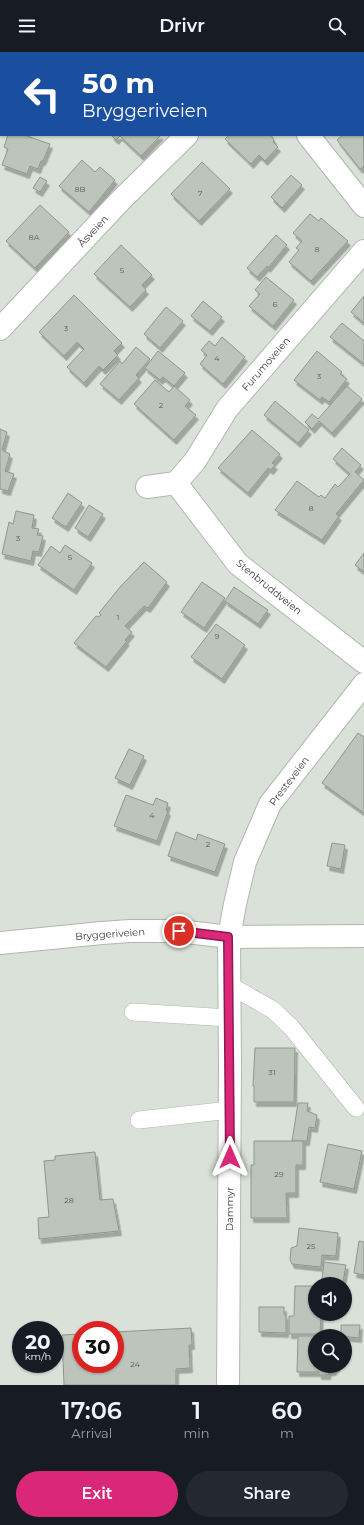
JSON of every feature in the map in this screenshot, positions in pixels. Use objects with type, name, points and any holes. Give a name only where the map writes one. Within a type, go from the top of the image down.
[{"type":"street","name":"Åsveien","points":[[0,329],[120,201],[187,136]]},
{"type":"street","points":[[309,136],[364,206]]},
{"type":"street","name":"Furumoveien","points":[[176,483],[195,461],[227,409],[364,251]]},
{"type":"street","points":[[147,487],[176,483]]},
{"type":"street","name":"Stenbruddveien","points":[[176,483],[238,564],[364,662]]},
{"type":"street","name":"Presteveien","points":[[228,937],[245,862],[270,804],[364,684]]},
{"type":"street","name":"Bryggeriveien","points":[[0,943],[102,933],[179,931],[228,937],[364,936]]},
{"type":"street","name":"Dammyr","points":[[228,937],[230,1018],[228,1385]]},
{"type":"lane","points":[[229,985],[273,1010],[290,1028],[356,1108]]},
{"type":"lane","points":[[133,1012],[230,1018]]},
{"type":"lane","points":[[139,1120],[230,1110]]},
{"type":"building","points":[[8,136],[27,136],[50,144],[38,169],[30,166],[27,174],[2,165],[8,149],[4,147]]},
{"type":"building","points":[[112,136],[120,136],[116,140]]},
{"type":"building","points":[[120,136],[160,136],[141,156]]},
{"type":"building","points":[[228,136],[272,136],[274,140],[273,142],[278,147],[265,161],[259,155],[251,164],[225,139]]},
{"type":"building","points":[[342,136],[363,136],[364,166],[360,169],[337,140]]},
{"type":"building","points":[[82,160],[95,172],[100,167],[115,180],[89,212],[59,186]]},
{"type":"building","points":[[202,162],[230,189],[199,221],[171,194]]},
{"type":"building","points":[[291,175],[302,185],[282,208],[271,197]]},
{"type":"building","points":[[40,177],[47,181],[40,192],[33,188]]},
{"type":"building","points":[[40,205],[69,232],[35,268],[6,241]]},
{"type":"building","points":[[310,214],[319,221],[321,218],[348,241],[311,281],[289,262],[299,250],[296,248],[302,241],[293,233]]},
{"type":"building","points":[[276,235],[287,245],[268,268],[267,266],[257,277],[247,268]]},
{"type":"building","points":[[121,245],[152,275],[142,285],[146,290],[130,307],[94,274]]},
{"type":"building","points":[[266,277],[294,300],[273,326],[249,306],[260,294],[255,290]]},
{"type":"building","points":[[74,295],[122,343],[114,351],[118,355],[103,370],[99,366],[84,383],[67,367],[84,349],[77,342],[64,356],[39,332]]},
{"type":"building","points":[[364,296],[364,323],[351,312]]},
{"type":"building","points":[[203,301],[222,317],[210,331],[191,316]]},
{"type":"building","points":[[166,307],[183,321],[160,348],[144,334]]},
{"type":"building","points":[[342,323],[364,341],[364,364],[330,337]]},
{"type":"building","points":[[222,337],[245,357],[223,384],[200,364],[207,355],[201,350],[209,341],[215,346]]},
{"type":"building","points":[[136,347],[150,359],[136,375],[139,378],[119,400],[100,384],[120,361],[122,364]]},
{"type":"building","points":[[158,351],[185,373],[174,386],[163,377],[160,380],[145,368]]},
{"type":"building","points":[[317,351],[342,372],[340,374],[347,379],[329,402],[322,397],[320,400],[294,380]]},
{"type":"building","points":[[155,380],[169,392],[174,386],[190,400],[185,406],[196,415],[174,440],[134,404]]},
{"type":"building","points":[[347,386],[362,399],[332,433],[319,421],[312,429],[305,422],[312,414],[318,419]]},
{"type":"building","points":[[275,401],[309,430],[298,443],[264,415]]},
{"type":"building","points":[[0,429],[7,432],[2,450],[10,454],[5,471],[14,474],[8,491],[0,489]]},
{"type":"building","points":[[252,430],[280,454],[272,463],[275,465],[271,470],[268,468],[248,493],[218,468]]},
{"type":"building","points":[[342,448],[361,465],[355,472],[364,480],[336,514],[339,516],[322,540],[275,510],[297,481],[319,497],[321,495],[325,498],[335,484],[338,487],[350,474],[333,459]]},
{"type":"building","points":[[68,493],[82,503],[66,527],[52,518]]},
{"type":"building","points":[[89,505],[103,514],[88,537],[75,528]]},
{"type":"building","points":[[16,511],[34,515],[32,528],[39,529],[37,535],[43,536],[39,552],[33,551],[31,561],[2,554],[9,522],[13,524]]},
{"type":"building","points":[[65,545],[92,563],[74,590],[38,565],[51,546],[60,553]]},
{"type":"building","points":[[364,553],[364,572],[355,565]]},
{"type":"building","points":[[144,562],[167,582],[148,608],[144,606],[125,626],[132,632],[125,640],[127,641],[106,667],[74,643],[96,616],[98,617],[101,615],[99,613],[121,586]]},
{"type":"building","points":[[202,582],[225,598],[204,628],[181,612]]},
{"type":"building","points":[[234,587],[268,610],[258,624],[225,601]]},
{"type":"building","points":[[216,624],[245,645],[222,679],[191,657]]},
{"type":"building","points":[[358,733],[364,737],[364,813],[322,783]]},
{"type":"building","points":[[129,749],[144,756],[130,785],[115,778]]},
{"type":"building","points":[[126,795],[153,805],[156,798],[168,803],[166,810],[168,811],[157,841],[114,826]]},
{"type":"building","points":[[176,832],[196,840],[198,834],[225,844],[215,872],[168,856]]},
{"type":"building","points":[[332,843],[345,845],[341,869],[327,866]]},
{"type":"building","points":[[255,1048],[295,1048],[294,1102],[254,1102],[253,1086]]},
{"type":"building","points":[[298,1103],[308,1103],[307,1111],[317,1115],[315,1128],[309,1127],[307,1141],[292,1141]]},
{"type":"building","points":[[254,1141],[303,1141],[303,1165],[296,1165],[296,1193],[286,1193],[287,1218],[251,1218],[251,1165],[254,1165]]},
{"type":"building","points":[[328,1144],[362,1151],[354,1189],[320,1182]]},
{"type":"building","points":[[95,1152],[100,1200],[113,1199],[119,1231],[39,1239],[38,1218],[49,1217],[44,1161],[55,1160],[55,1156]]},
{"type":"building","points":[[299,1228],[338,1233],[336,1256],[322,1255],[321,1267],[292,1264],[290,1260],[291,1248],[297,1246]]},
{"type":"building","points":[[359,1241],[364,1242],[364,1275],[354,1273]]},
{"type":"building","points":[[324,1262],[346,1265],[344,1277],[322,1277]]},
{"type":"building","points":[[295,1286],[308,1286],[308,1321],[321,1321],[320,1329],[308,1329],[308,1334],[289,1334],[289,1316],[294,1316]]},
{"type":"building","points":[[259,1307],[284,1307],[286,1317],[286,1333],[259,1332]]},
{"type":"building","points":[[341,1325],[360,1325],[359,1338],[352,1337],[352,1329],[341,1329]]},
{"type":"building","points":[[191,1328],[192,1345],[189,1345],[190,1368],[176,1369],[176,1385],[64,1385],[64,1335],[72,1334],[72,1373],[124,1373],[124,1332]]},
{"type":"building","points":[[298,1336],[308,1336],[308,1372],[297,1372]]},
{"type":"building","points":[[319,1373],[328,1373],[328,1375],[319,1375]]},
{"type":"route","points":[[179,931],[228,937],[230,1157]]}]
